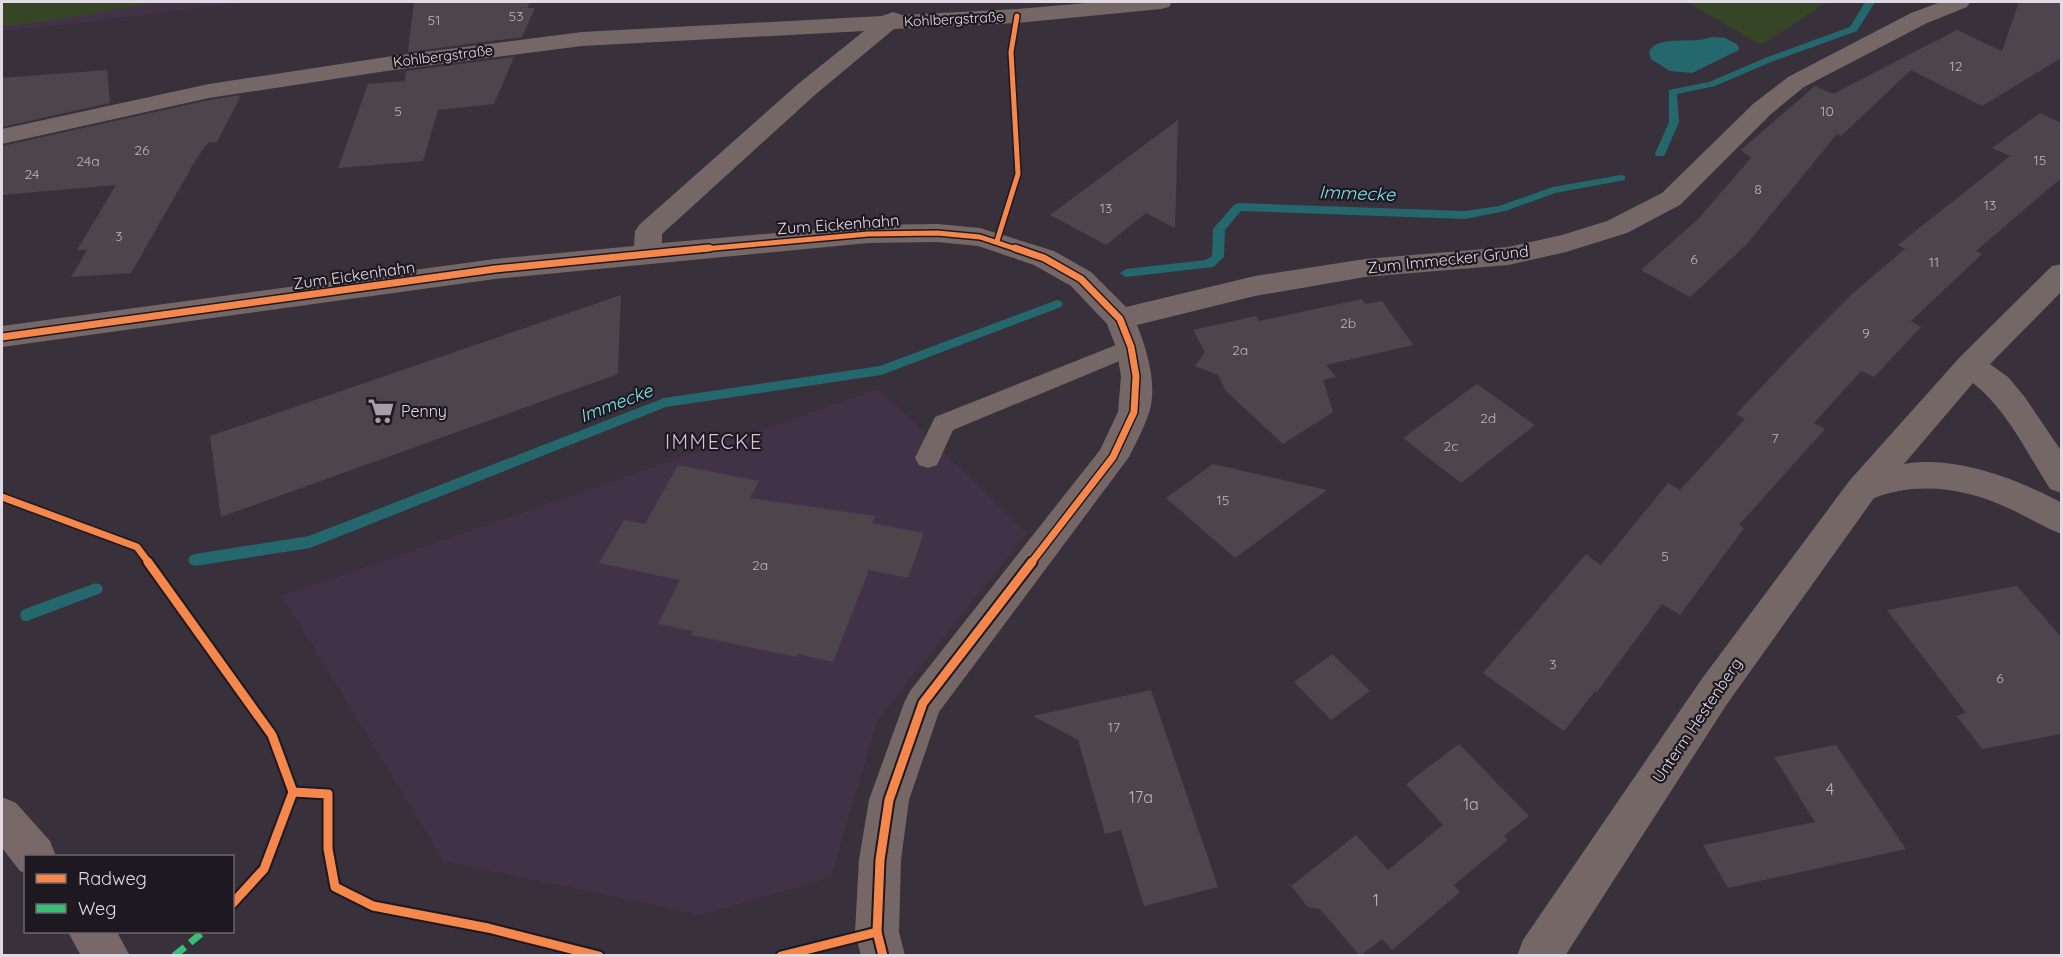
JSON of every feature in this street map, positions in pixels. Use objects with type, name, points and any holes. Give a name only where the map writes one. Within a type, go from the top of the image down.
[{"type":"main road","points":[[2,817],[34,855]]},
{"type":"main road","points":[[91,933],[108,956]]},
{"type":"street","name":"Kohlbergstraße","points":[[647,254],[649,231],[807,89],[890,22],[911,2]]},
{"type":"street","name":"Kohlbergstraße","points":[[2,136],[209,91],[393,63],[582,39],[1017,16],[1161,2]]},
{"type":"street","name":"Zum Immecker Grund","points":[[1125,333],[1255,286],[1365,268],[1508,256],[1566,243],[1617,227],[1671,199],[1762,109],[1796,82],[1919,18],[1959,2]]},
{"type":"street","name":"Zum Eickenhahn","points":[[2,337],[472,273],[868,234],[937,233],[980,237],[1044,258],[1081,279],[1125,333]]},
{"type":"street","name":"Unterm Hestenberg","points":[[1539,956],[1714,692],[1862,489],[1971,365],[2061,273]]},
{"type":"street","points":[[883,956],[877,932],[880,860],[888,810],[922,703],[1113,458],[1134,412],[1136,376],[1125,333]]},
{"type":"street","points":[[1971,365],[1997,385],[2013,404],[2061,480]]},
{"type":"street","points":[[1862,489],[1878,481],[1911,475],[1965,480],[2015,495],[2061,520]]},
{"type":"lane","points":[[928,458],[944,424],[1125,333]]},
{"type":"shaded area","points":[[2,2],[247,2],[2,32]]},
{"type":"shaded area","points":[[879,389],[1027,533],[877,721],[831,877],[702,915],[444,861],[282,596]]},
{"type":"green space","points":[[158,2],[2,27],[2,3]]},
{"type":"green space","points":[[1687,2],[1827,2],[1761,45]]},
{"type":"water","points":[[1712,37],[1725,38],[1738,45],[1739,50],[1692,73],[1670,71],[1651,59],[1649,51],[1661,43]]},
{"type":"building","points":[[414,2],[530,2],[527,8],[535,8],[522,37],[408,52]]},
{"type":"building","points":[[2019,2],[2061,2],[2061,58],[1982,106],[1911,70],[1841,136],[1837,134],[1746,245],[1690,297],[1641,270],[1698,219],[1751,158],[1741,150],[1815,86],[1833,94],[1957,30],[2002,51]]},
{"type":"building","points":[[514,57],[494,104],[438,110],[423,161],[338,168],[368,84],[405,81],[406,71]]},
{"type":"building","points":[[107,70],[110,103],[2,127],[2,78]]},
{"type":"building","points":[[241,95],[217,142],[208,143],[198,156],[131,273],[71,277],[87,250],[77,250],[116,185],[2,195],[2,146]]},
{"type":"building","points":[[2040,113],[2061,123],[2061,178],[1976,251],[1982,254],[1911,321],[1921,327],[1874,377],[1861,371],[1814,423],[1825,429],[1739,525],[1744,528],[1680,615],[1662,604],[1597,692],[1595,691],[1564,731],[1483,673],[1586,554],[1601,565],[1668,483],[1680,490],[1745,419],[1736,414],[1806,340],[1853,293],[1905,249],[1898,245],[2010,156],[1992,148]]},
{"type":"building","points":[[1178,120],[1175,228],[1146,213],[1106,245],[1050,215]]},
{"type":"building","points":[[621,295],[618,374],[221,517],[210,436]]},
{"type":"building","points":[[1362,299],[1365,304],[1382,301],[1413,345],[1326,365],[1336,377],[1323,380],[1333,412],[1283,444],[1226,391],[1218,375],[1195,366],[1205,352],[1193,330],[1256,316],[1259,321]]},
{"type":"building","points":[[1477,384],[1535,425],[1461,483],[1403,438]]},
{"type":"building","points":[[1213,464],[1327,490],[1235,558],[1166,498]]},
{"type":"building","points":[[678,465],[759,481],[750,498],[875,516],[872,523],[924,533],[908,578],[869,570],[833,662],[798,654],[797,657],[691,635],[692,631],[658,624],[680,580],[599,563],[624,520],[645,524]]},
{"type":"building","points":[[2017,586],[2061,637],[2061,734],[1982,749],[1957,716],[1966,713],[1887,610]]},
{"type":"building","points":[[1332,654],[1370,691],[1331,720],[1294,682]]},
{"type":"building","points":[[1151,690],[1218,887],[1144,906],[1121,830],[1105,834],[1078,740],[1033,716]]},
{"type":"building","points":[[1459,744],[1529,816],[1504,836],[1508,840],[1454,885],[1460,892],[1392,950],[1382,939],[1360,956],[1320,909],[1308,907],[1291,886],[1356,835],[1388,870],[1443,825],[1406,784]]},
{"type":"building","points":[[1836,745],[1906,849],[1728,888],[1703,845],[1815,822],[1774,757]]},
{"type":"waterway","name":"Immecke","points":[[1660,154],[1674,122],[1672,92],[1712,84],[1768,60],[1854,29],[1870,2]]},
{"type":"waterway","name":"Immecke","points":[[1126,273],[1209,264],[1218,257],[1219,229],[1238,207],[1465,215],[1501,209],[1553,190],[1621,178]]},
{"type":"waterway","name":"Immecke","points":[[195,560],[310,542],[664,403],[881,370],[1057,304]]},
{"type":"waterway","name":"Immecke","points":[[27,615],[96,589]]},
{"type":"marked path","points":[[174,956],[202,933]]},
{"type":"cycle path","points":[[997,241],[1018,174],[1011,52],[1017,16]]},
{"type":"cycle path","points":[[2,337],[495,269],[868,234],[937,233],[980,237],[1044,258],[1081,279],[1120,319],[1131,347],[1136,376],[1134,412],[1113,457],[923,703],[889,800],[880,860],[877,932],[883,956]]},
{"type":"cycle path","points":[[2,497],[137,547],[272,735],[293,792],[264,869],[234,902]]},
{"type":"cycle path","points":[[293,792],[328,794],[328,849],[335,887],[373,906],[488,928],[599,956]]},
{"type":"cycle path","points":[[781,956],[877,932]]},
{"type":"place","name":"Penny","points":[[381,411]]},
{"type":"district","name":"IMMECKE","points":[[714,441]]}]
